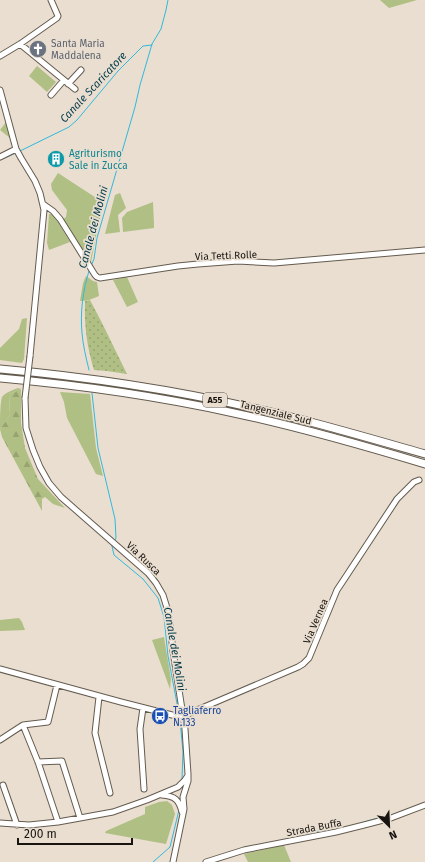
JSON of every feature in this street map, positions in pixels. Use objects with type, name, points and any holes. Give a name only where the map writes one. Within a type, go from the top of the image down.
[{"type":"highway","name":"Tangenziale Sud","points":[[0,369],[125,384],[233,403],[319,424],[425,454]]},
{"type":"highway","name":"Tangenziale Sud","points":[[0,378],[110,390],[233,412],[324,435],[425,464]]},
{"type":"street","points":[[0,56],[20,44],[58,17],[51,0]]},
{"type":"street","points":[[20,44],[75,90]]},
{"type":"street","points":[[51,95],[81,70]]},
{"type":"street","points":[[0,90],[18,152],[35,181],[43,204]]},
{"type":"street","points":[[0,157],[18,152]]},
{"type":"street","name":"Via Tetti Rolle","points":[[43,204],[53,211],[60,219],[93,272],[100,278],[205,263],[238,261],[274,263],[425,250]]},
{"type":"street","name":"Via Rusca","points":[[43,204],[44,215],[25,398],[26,428],[38,461],[50,483],[61,498],[148,573],[163,595],[170,624],[172,651],[184,718],[188,774],[188,781],[184,794],[184,809],[173,862]]},
{"type":"street","name":"Via Vernea","points":[[184,718],[190,713],[298,667],[309,658],[343,581],[397,499],[414,482],[419,480]]},
{"type":"street","points":[[0,669],[184,718]]},
{"type":"street","points":[[0,740],[23,725],[48,722],[57,685]]},
{"type":"street","points":[[99,696],[95,733],[110,793]]},
{"type":"street","points":[[143,708],[140,729],[144,789]]},
{"type":"street","points":[[23,725],[38,762],[58,822]]},
{"type":"street","points":[[38,762],[62,761],[80,818]]},
{"type":"street","points":[[183,813],[172,793],[185,780],[188,774]]},
{"type":"street","points":[[3,785],[17,825]]},
{"type":"street","points":[[0,823],[29,825],[58,822],[113,812],[147,800],[159,794],[177,788],[182,788],[184,794],[180,799],[170,795],[159,794]]},
{"type":"street","name":"Strada Buffa","points":[[206,862],[244,850],[364,825],[391,818],[425,806]]},
{"type":"green space","points":[[380,0],[417,0],[389,8]]},
{"type":"green space","points":[[37,66],[56,82],[47,92],[29,76]]},
{"type":"green space","points":[[6,122],[10,138],[0,130]]},
{"type":"green space","points":[[58,173],[104,203],[91,262],[62,220],[66,217],[67,210],[52,190],[51,184]]},
{"type":"green space","points":[[120,193],[126,208],[118,215],[120,232],[105,234],[115,195]]},
{"type":"green space","points":[[153,202],[154,228],[123,232],[122,218],[127,212]]},
{"type":"green space","points":[[49,214],[53,214],[70,242],[49,250],[47,243]]},
{"type":"green space","points":[[86,276],[97,282],[99,296],[90,300],[80,301],[83,283]]},
{"type":"green space","points":[[127,277],[138,302],[127,307],[113,280]]},
{"type":"green space","points":[[90,300],[127,374],[94,370],[88,345],[85,319],[85,301]]},
{"type":"green space","points":[[27,318],[24,359],[22,363],[0,360],[0,348],[19,329],[22,319]]},
{"type":"green space","points":[[18,388],[21,389],[9,394],[10,415],[0,429],[0,408],[2,397],[8,392]]},
{"type":"green space","points":[[21,389],[21,423],[25,448],[38,479],[65,508],[53,504],[45,497],[42,499],[42,511],[2,437],[0,429],[10,415],[9,394]]},
{"type":"green space","points":[[60,392],[90,394],[96,448],[103,476],[96,474],[67,418],[64,402]]},
{"type":"green space","points":[[19,618],[25,630],[0,631],[0,620]]},
{"type":"green space","points":[[164,637],[171,679],[170,689],[152,640]]},
{"type":"green space","points":[[167,801],[172,805],[175,814],[166,844],[105,833],[106,831],[145,814],[145,807]]},
{"type":"green space","points":[[284,845],[291,862],[248,862],[244,854]]},
{"type":"waterway","name":"Canale dei Molini","points":[[91,266],[94,259],[97,238],[140,85],[152,44],[161,29],[168,0]]},
{"type":"waterway","name":"Canale Scaricatore","points":[[20,151],[69,127],[77,120],[118,71],[143,46],[152,45]]},
{"type":"waterway","name":"Canale Scaricatore","points":[[0,160],[16,153]]},
{"type":"waterway","name":"Canale dei Molini","points":[[89,271],[85,286],[81,317],[83,342],[89,370]]},
{"type":"waterway","name":"Canale dei Molini","points":[[92,393],[98,448],[115,519],[115,540]]},
{"type":"waterway","name":"Canale dei Molini","points":[[112,545],[114,555],[143,579],[158,598],[164,617],[168,656],[179,714]]},
{"type":"waterway","name":"Canale dei Molini","points":[[180,720],[183,752],[182,779]]},
{"type":"waterway","name":"Canale dei Molini","points":[[153,862],[170,847],[179,810]]},
{"type":"waterway","points":[[361,823],[381,817]]},
{"type":"waterway","points":[[301,834],[326,831]]},
{"type":"place","name":"Santa Maria Maddalena","points":[[38,49]]},
{"type":"place","name":"Agriturismo Sale in Zucca","points":[[56,159]]},
{"type":"place","name":"Tagliaferro N.133","points":[[160,716]]}]
